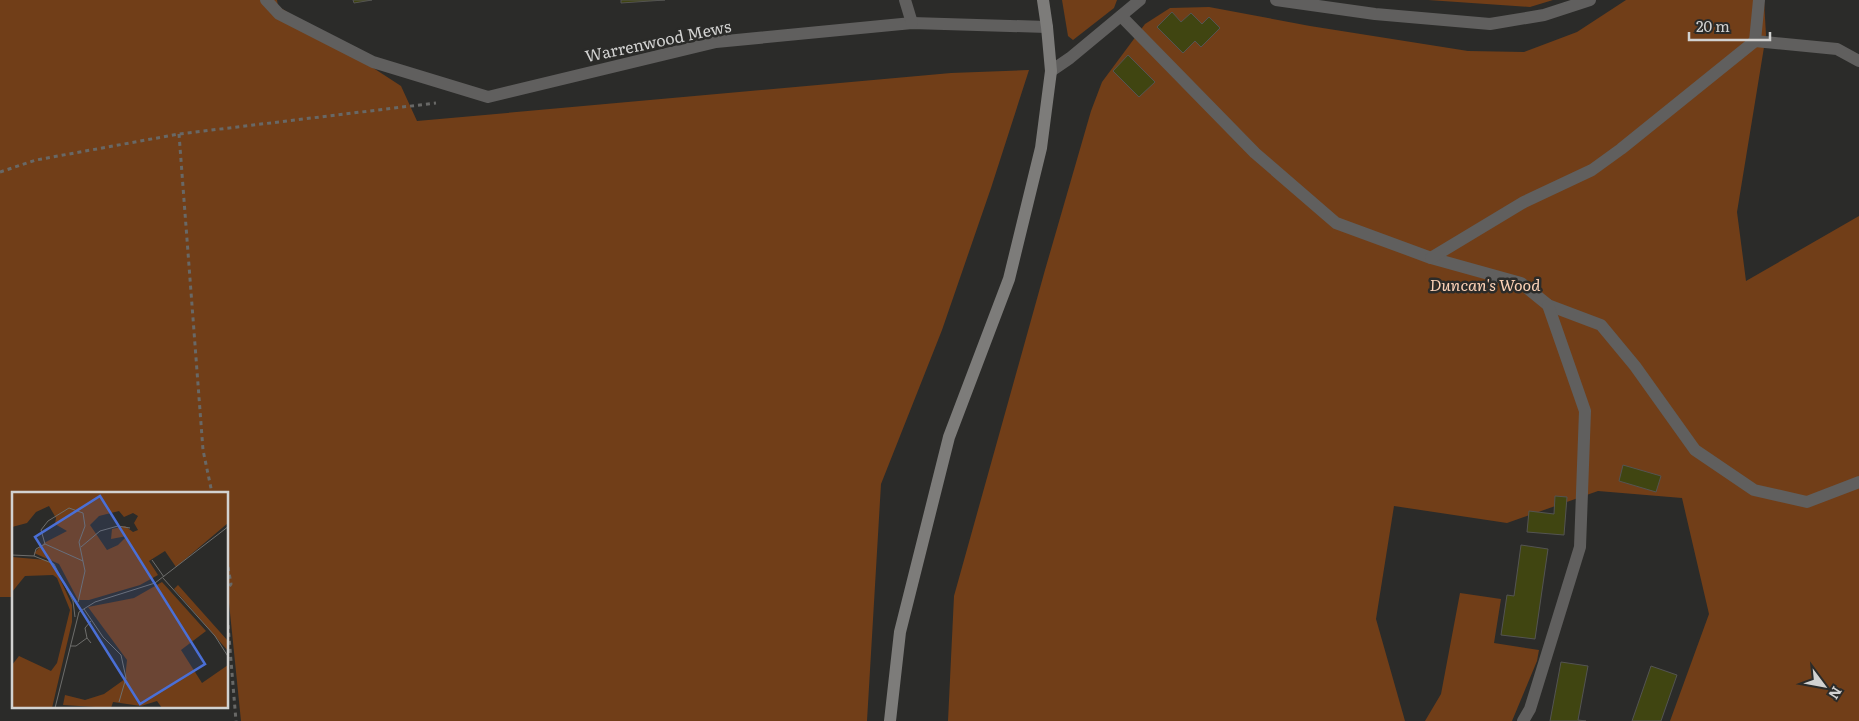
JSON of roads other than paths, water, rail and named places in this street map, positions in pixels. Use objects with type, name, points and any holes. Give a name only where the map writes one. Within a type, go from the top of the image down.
[{"type":"main road","points":[[890,721],[903,623],[949,437],[1009,279],[1041,148],[1051,71],[1048,27],[1043,0]]},
{"type":"street","name":"Warrenwood Mews","points":[[266,0],[279,14],[373,62],[488,97],[716,42],[912,23],[1048,27]]},
{"type":"street","points":[[905,0],[912,23]]},
{"type":"street","points":[[1051,71],[1070,58],[1140,0]]},
{"type":"street","points":[[1276,0],[1375,14],[1490,24],[1544,15],[1590,0]]},
{"type":"street","points":[[1430,258],[1524,202],[1592,170],[1621,150],[1755,40],[1759,0]]},
{"type":"street","points":[[1121,16],[1255,153],[1336,223],[1430,258],[1521,283],[1548,305],[1601,325],[1635,366],[1695,450],[1754,490],[1807,502],[1859,482]]},
{"type":"street","points":[[1755,40],[1837,49],[1859,61]]},
{"type":"street","points":[[1523,721],[1530,709],[1580,547],[1585,411],[1548,305]]},
{"type":"park label","name":"Duncan's Wood","points":[[1485,285]]}]
